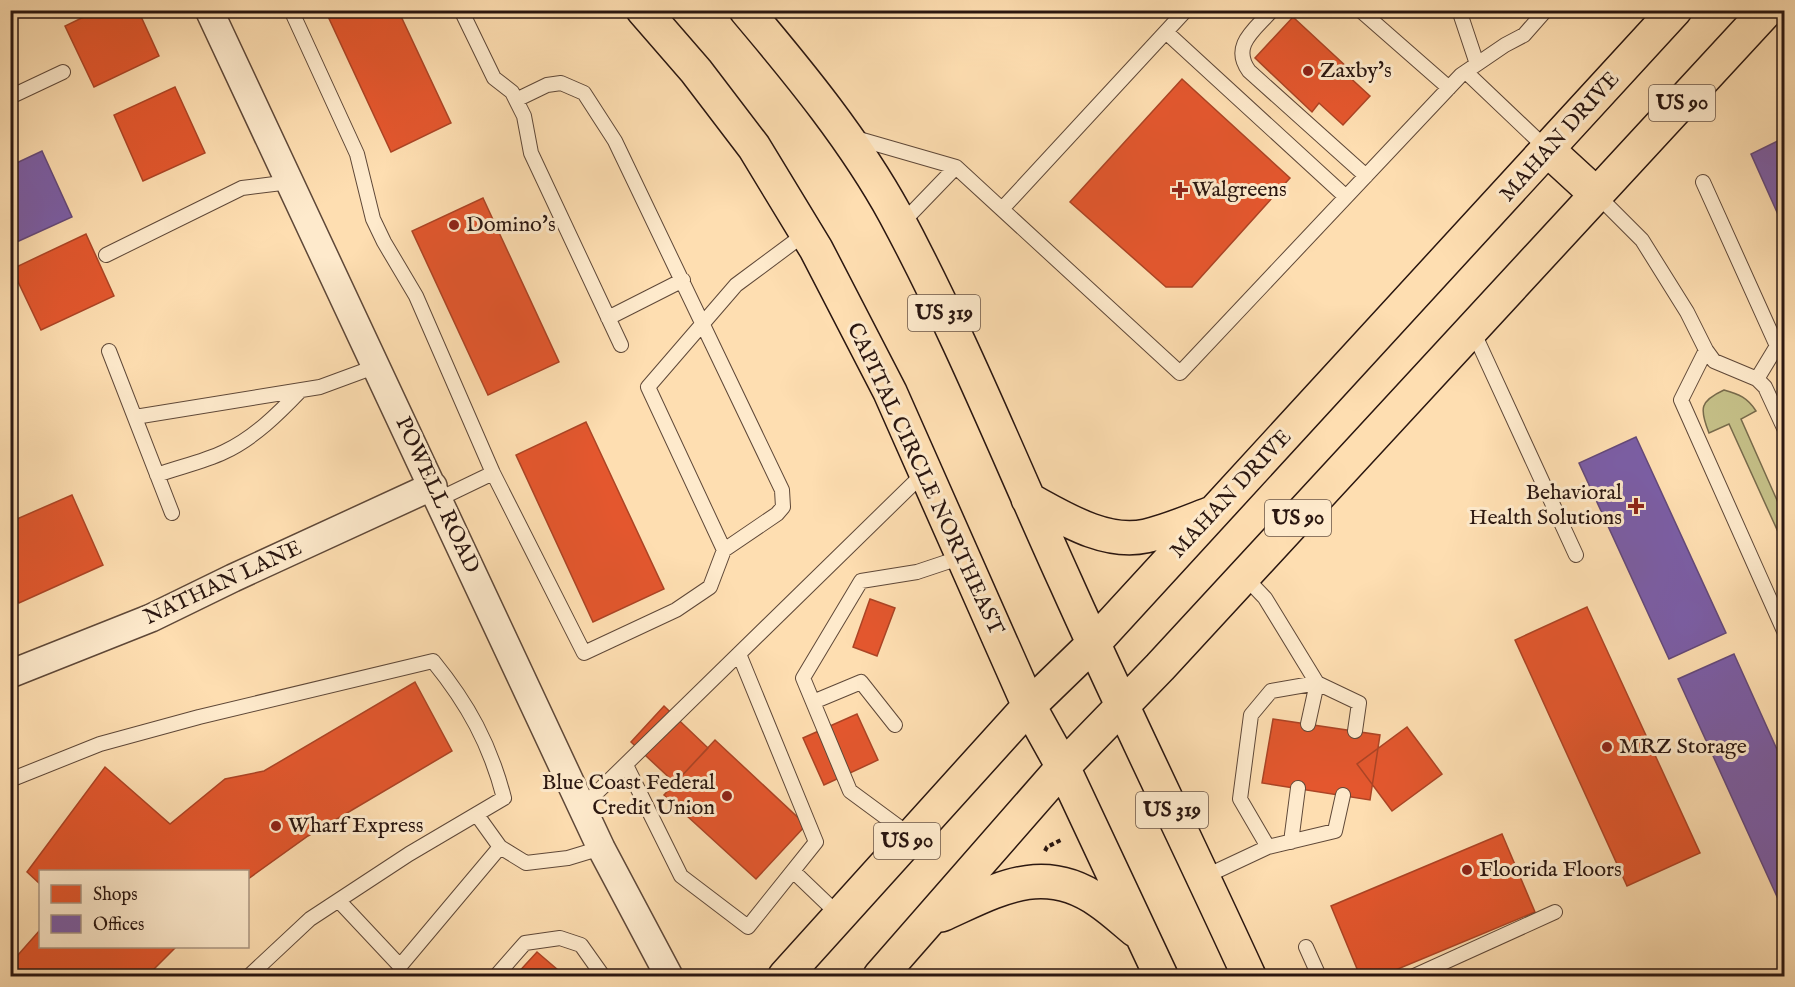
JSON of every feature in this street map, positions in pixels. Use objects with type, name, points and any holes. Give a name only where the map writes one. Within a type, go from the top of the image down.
[{"type":"main road","name":"CAPITAL CIRCLE NORTHEAST","points":[[643,10],[696,71],[754,147],[806,233],[890,392],[1029,706],[1063,767],[1161,976]]},
{"type":"main road","name":"US 319","points":[[746,10],[782,52],[845,135],[900,225],[953,333],[1093,644],[1204,877],[1248,976]]},
{"type":"main road","name":"MAHAN DRIVE","points":[[785,976],[1029,706],[1093,644],[1675,10]]},
{"type":"main road","name":"US 90","points":[[880,976],[1063,767],[1124,707],[1767,10]]},
{"type":"main road","points":[[1548,150],[1597,195]]},
{"type":"main road","points":[[1028,499],[1078,526],[1114,536],[1144,536],[1214,513]]},
{"type":"main road","points":[[931,919],[1012,884],[1038,880],[1071,886],[1097,899],[1141,934]]},
{"type":"street","name":"POWELL ROAD","points":[[209,10],[601,848],[669,976]]},
{"type":"street","name":"NATHAN LANE","points":[[10,674],[151,618],[233,578],[436,492]]},
{"type":"lane","points":[[291,10],[357,154],[373,219],[416,296],[493,473],[584,653],[676,610],[710,586],[724,550],[777,514],[783,507],[782,490],[615,141],[584,93],[561,83],[547,85],[516,100]]},
{"type":"lane","points":[[461,10],[494,78],[512,92],[524,116],[531,153],[621,345]]},
{"type":"lane","points":[[1002,209],[1186,10]]},
{"type":"lane","points":[[1272,10],[1243,43],[1241,54],[1243,63],[1249,71],[1366,176]]},
{"type":"lane","points":[[1360,10],[1449,88]]},
{"type":"lane","points":[[1459,10],[1472,68],[1548,150]]},
{"type":"lane","points":[[845,135],[956,167],[1180,373],[1449,88],[1472,68],[1524,35],[1546,10]]},
{"type":"lane","points":[[1166,32],[1204,67],[1205,80],[1255,126],[1269,126],[1346,197]]},
{"type":"lane","points":[[10,97],[63,72]]},
{"type":"lane","points":[[900,225],[956,167]]},
{"type":"lane","points":[[106,255],[242,188],[290,182]]},
{"type":"lane","points":[[1703,182],[1777,346],[1756,379]]},
{"type":"lane","points":[[1597,195],[1642,240],[1688,312],[1706,350],[1714,361],[1756,379],[1765,387],[1785,428]]},
{"type":"lane","points":[[724,550],[648,387],[736,285],[806,233]]},
{"type":"lane","points":[[608,318],[683,280]]},
{"type":"lane","points":[[1472,330],[1576,555]]},
{"type":"lane","points":[[1706,350],[1681,400],[1785,632]]},
{"type":"lane","points":[[110,351],[172,513]]},
{"type":"lane","points":[[135,417],[320,387],[377,366]]},
{"type":"lane","points":[[157,475],[224,453],[276,417],[301,390]]},
{"type":"lane","points":[[436,492],[493,473]]},
{"type":"lane","points":[[582,807],[924,473]]},
{"type":"lane","points":[[912,837],[850,791],[803,678],[861,581],[917,572],[962,557]]},
{"type":"lane","points":[[1244,576],[1265,598],[1317,683],[1359,704],[1355,731]]},
{"type":"lane","points":[[626,765],[681,876],[748,927],[816,842],[739,654]]},
{"type":"lane","points":[[10,780],[100,744],[199,717],[433,661],[476,722],[495,764],[504,798],[409,854],[310,919],[252,976]]},
{"type":"lane","points":[[813,702],[861,682],[895,724]]},
{"type":"lane","points":[[1308,724],[1317,683]]},
{"type":"lane","points":[[1268,847],[1240,799],[1251,715],[1271,691],[1317,683]]},
{"type":"lane","points":[[1291,842],[1298,788]]},
{"type":"lane","points":[[1204,877],[1268,847],[1335,831],[1342,795]]},
{"type":"lane","points":[[477,815],[500,847],[526,863],[568,858],[601,848]]},
{"type":"lane","points":[[339,901],[400,966],[500,847]]},
{"type":"lane","points":[[793,871],[840,916]]},
{"type":"lane","points":[[1414,976],[1555,912]]},
{"type":"lane","points":[[496,976],[525,943],[560,938],[581,945],[603,976]]},
{"type":"lane","points":[[1306,947],[1319,976]]},
{"type":"path","points":[[1043,842],[1047,847]]},
{"type":"shaded area","points":[[1724,390],[1743,397],[1756,411],[1741,419],[1784,516],[1784,545],[1729,424],[1709,433],[1704,417],[1704,406],[1710,398]]},
{"type":"building: Shops","points":[[98,10],[138,10],[159,56],[94,87],[65,26]]},
{"type":"building: Shops","points":[[325,10],[398,10],[451,123],[391,152]]},
{"type":"building: Shops","name":"Zaxby's","points":[[1293,17],[1349,69],[1345,73],[1370,96],[1343,125],[1319,103],[1312,112],[1255,58]]},
{"type":"building: Shops","name":"Walgreens","points":[[1182,79],[1290,178],[1192,287],[1166,287],[1070,202]]},
{"type":"building: Shops","points":[[175,87],[205,153],[143,181],[114,115]]},
{"type":"building: Shops","points":[[483,198],[559,362],[488,395],[412,231]]},
{"type":"building: Shops","points":[[86,234],[114,296],[41,330],[12,269]]},
{"type":"building: Shops","points":[[586,422],[664,589],[593,622],[516,455]]},
{"type":"building: Shops","points":[[72,495],[103,565],[19,603],[10,583],[10,522]]},
{"type":"building: Shops","points":[[870,599],[895,608],[877,656],[853,647]]},
{"type":"building: Shops","name":"MRZ Storage","points":[[1587,607],[1700,853],[1627,886],[1515,640]]},
{"type":"building: Shops","points":[[415,682],[452,751],[308,836],[249,878],[249,870],[39,870],[39,883],[27,872],[105,767],[170,824],[225,779],[264,771]]},
{"type":"building: Shops","points":[[664,706],[708,748],[675,783],[631,742]]},
{"type":"building: Shops","points":[[857,714],[878,760],[824,785],[803,738]]},
{"type":"building: Shops","points":[[1273,719],[1380,735],[1370,800],[1262,783]]},
{"type":"building: Shops","points":[[1407,727],[1442,774],[1392,811],[1357,764]]},
{"type":"building: Shops","points":[[715,740],[806,825],[756,879],[664,795]]},
{"type":"building: Shops","name":"Floorida Floors","points":[[1502,834],[1535,912],[1381,976],[1360,976],[1331,906]]},
{"type":"building: Shops","points":[[39,931],[39,948],[175,948],[147,976],[10,976],[10,964]]},
{"type":"building: Shops","points":[[537,952],[565,976],[515,976]]},
{"type":"building: Offices","points":[[1784,138],[1784,228],[1751,154]]},
{"type":"building: Offices","points":[[42,151],[72,217],[10,245],[10,166]]},
{"type":"building: Offices","points":[[1636,437],[1726,633],[1669,659],[1579,463]]},
{"type":"building: Offices","points":[[1734,654],[1784,765],[1784,912],[1678,679]]},
{"type":"place","name":"Zaxby's","points":[[1308,71]]},
{"type":"place","name":"Walgreens","points":[[1180,190]]},
{"type":"place","name":"Domino's","points":[[454,225]]},
{"type":"place","name":"Behavioral Health Solutions","points":[[1636,506]]},
{"type":"place","name":"MRZ Storage","points":[[1607,747]]},
{"type":"place","name":"Blue Coast Federal Credit Union","points":[[727,796]]},
{"type":"place","name":"Wharf Express","points":[[276,826]]},
{"type":"place","name":"Floorida Floors","points":[[1467,870]]}]
